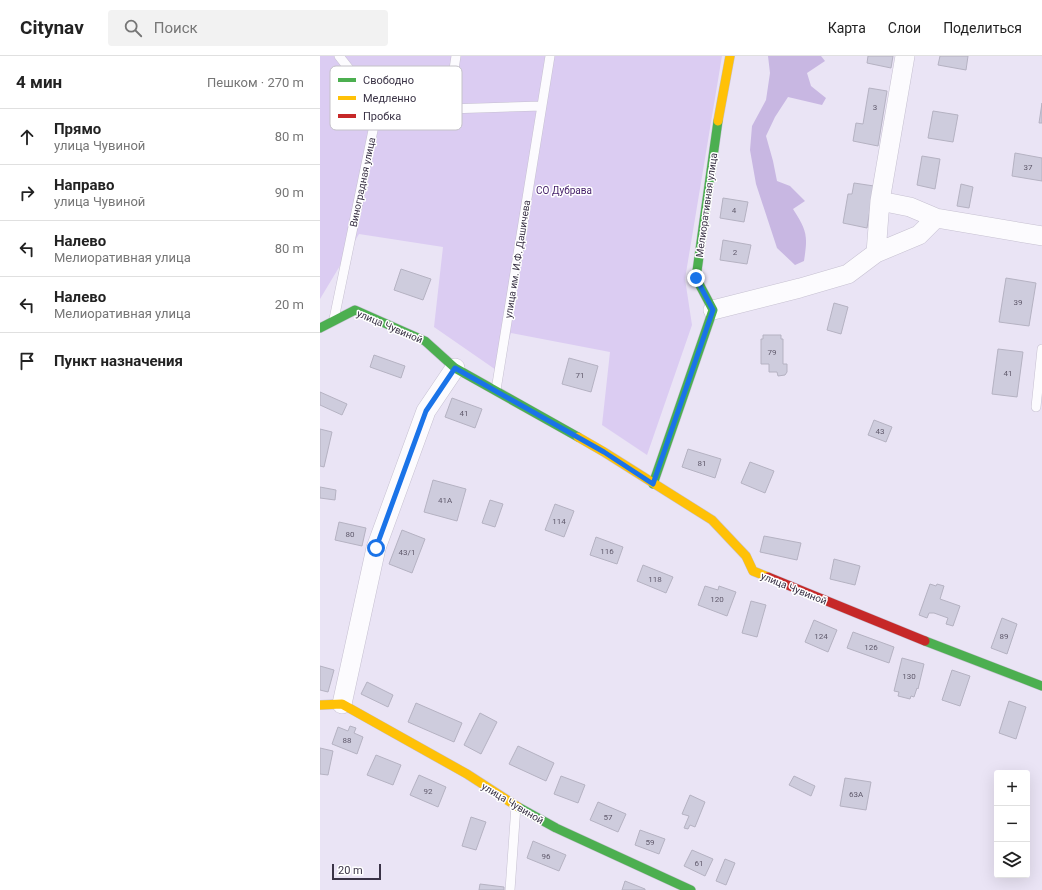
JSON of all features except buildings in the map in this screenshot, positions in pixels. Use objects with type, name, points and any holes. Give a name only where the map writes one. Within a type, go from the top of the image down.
[{"type":"street","name":"Мелиоративная улица","points":[[713,310],[696,278],[720,106],[730,56]]},
{"type":"street","points":[[876,253],[880,201],[905,56]]},
{"type":"street","points":[[880,201],[910,207],[936,218],[1042,236]]},
{"type":"street","points":[[653,484],[713,310],[848,274],[876,253],[919,235],[936,218]]},
{"type":"street","name":"улица Чувиной","points":[[320,328],[355,310],[425,341],[455,368],[604,452],[712,520],[746,556],[753,572],[879,623],[1042,686]]},
{"type":"street","points":[[320,705],[342,704],[376,548],[426,411],[455,368]]},
{"type":"street","name":"улица Чувиной","points":[[342,704],[467,774],[516,806],[556,828],[691,890]]},
{"type":"lane","points":[[339,56],[347,66]]},
{"type":"lane","points":[[454,66],[456,56]]},
{"type":"lane","name":"улица им. И.Ф. Дашичева","points":[[496,391],[550,56]]},
{"type":"lane","points":[[462,109],[542,106]]},
{"type":"lane","name":"Виноградная улица","points":[[334,321],[373,130]]},
{"type":"lane","points":[[1036,407],[1042,349]]},
{"type":"lane","points":[[510,890],[516,806]]},
{"type":"green space","name":"СО Дубрава","points":[[320,56],[722,56],[685,279],[692,325],[647,455],[602,425],[610,352],[511,333],[499,372],[434,327],[443,247],[359,234],[320,299]]},
{"type":"shaded area","points":[[768,56],[821,56],[825,61],[807,73],[811,86],[826,98],[822,105],[788,97],[775,117],[766,136],[777,181],[790,186],[805,201],[793,209],[804,228],[806,239],[804,261],[795,265],[777,248],[756,184],[750,150],[752,126],[766,100],[770,73]]},
{"type":"traffic: fast","points":[[653,484],[713,310],[696,278],[718,121]]},
{"type":"traffic: fast","points":[[320,328],[355,310],[425,341],[455,368],[578,437]]},
{"type":"traffic: fast","points":[[925,641],[1042,686]]},
{"type":"traffic: fast","points":[[518,807],[556,828],[691,890]]},
{"type":"traffic: slow","points":[[718,121],[730,56]]},
{"type":"traffic: slow","points":[[578,437],[712,520],[746,556],[753,571],[768,577]]},
{"type":"traffic: slow","points":[[320,705],[342,704],[467,774],[518,807]]},
{"type":"traffic: jam","points":[[768,577],[925,641]]},
{"type":"route","points":[[376,548],[426,411],[455,368],[604,452],[653,484],[713,310],[696,278]]}]
